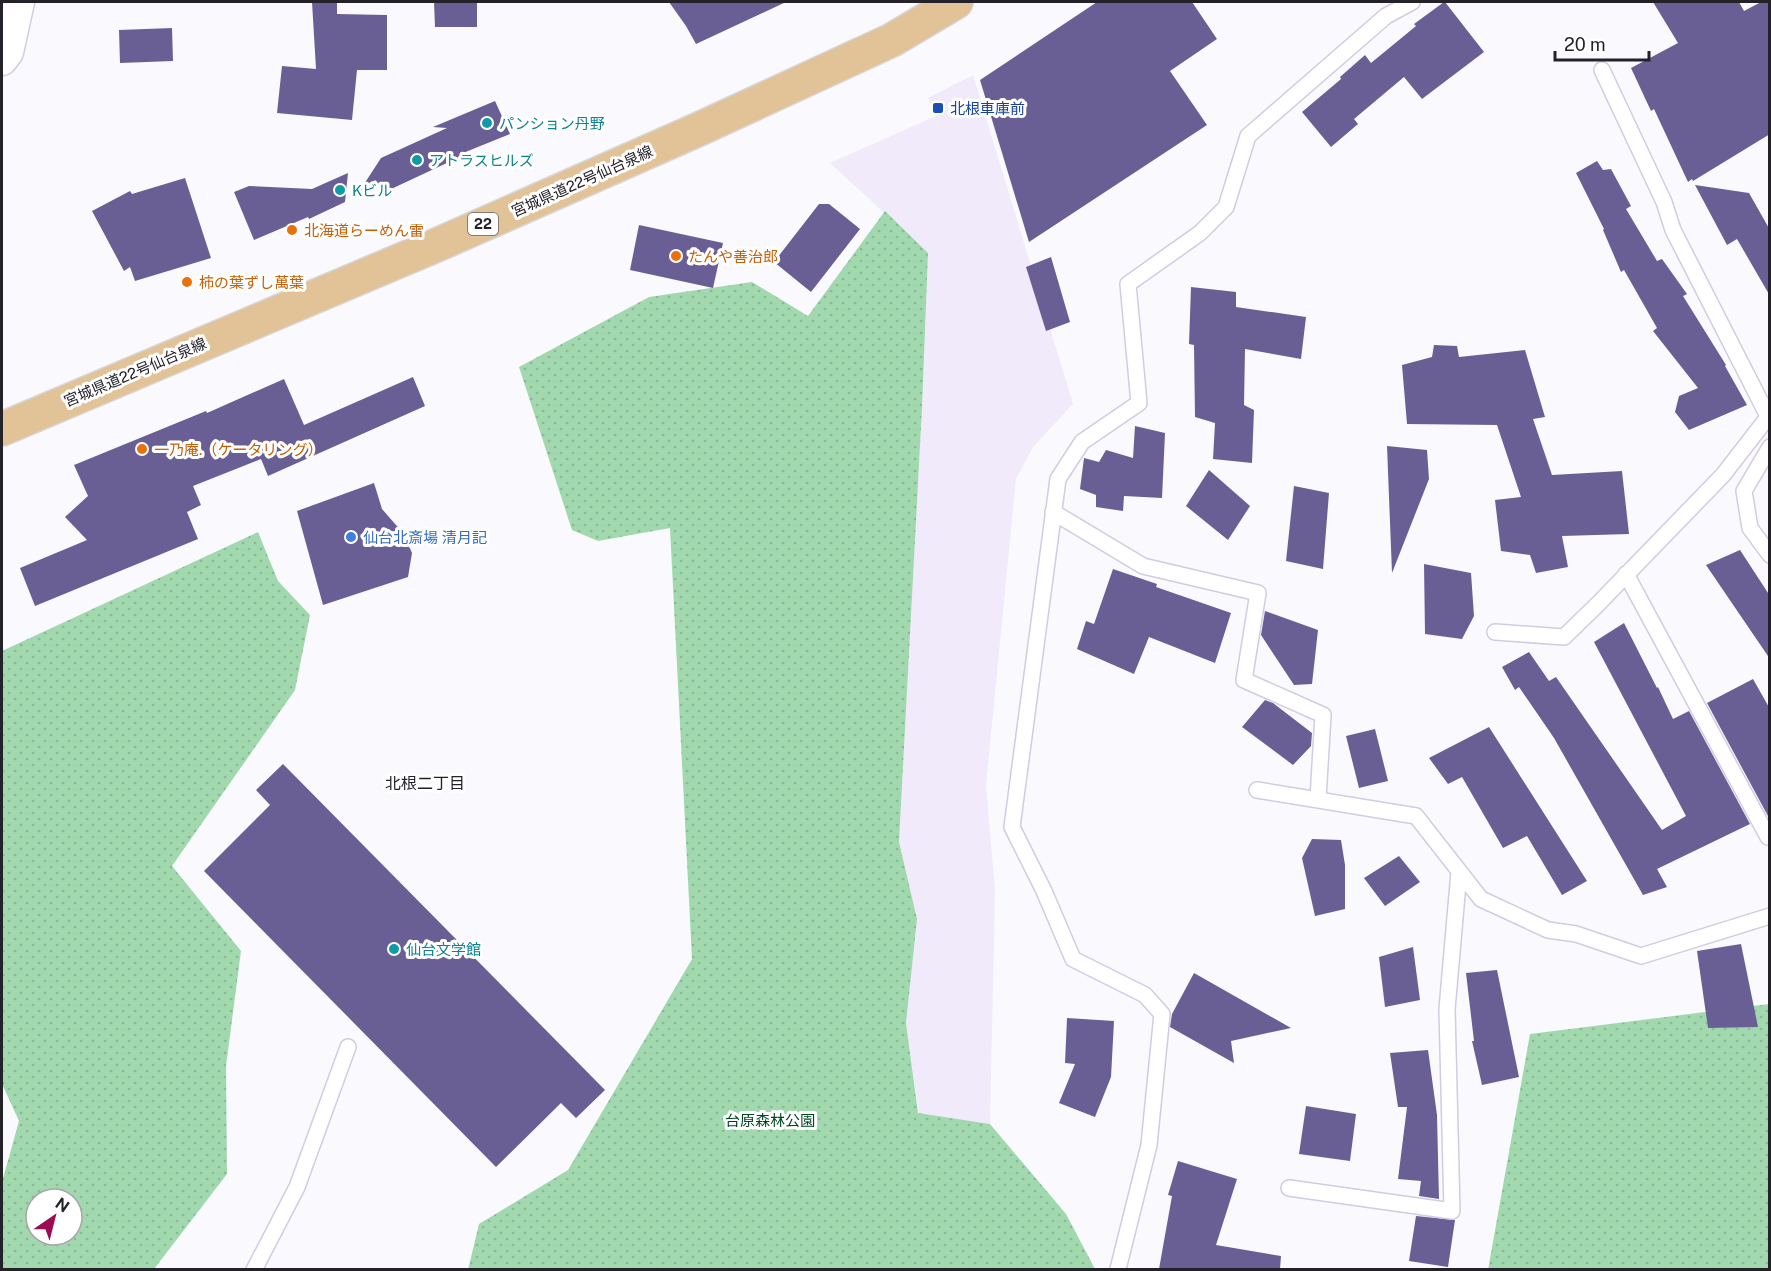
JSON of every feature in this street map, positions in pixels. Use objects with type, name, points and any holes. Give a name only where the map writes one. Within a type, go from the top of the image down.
[{"type":"main road","name":"宮城県道22号仙台泉線","points":[[2,429],[439,244],[697,130],[892,40],[956,2]]},
{"type":"street","points":[[2,60],[8,52],[19,2]]},
{"type":"lane","points":[[1118,1269],[1149,1144],[1162,1014],[1144,995],[1073,959],[1044,891],[1012,827],[1058,479],[1082,442],[1139,404],[1128,284],[1200,233],[1226,207],[1248,136],[1386,16],[1412,2]]},
{"type":"lane","points":[[1495,632],[1564,637],[1723,475],[1769,418],[1673,230],[1664,202],[1602,70]]},
{"type":"lane","points":[[1770,447],[1744,490],[1750,528],[1770,555]]},
{"type":"lane","points":[[1053,512],[1143,566],[1258,593],[1244,680],[1323,715],[1318,799]]},
{"type":"lane","points":[[1626,574],[1768,837]]},
{"type":"lane","points":[[1257,790],[1416,816],[1481,899],[1548,930],[1576,934],[1641,956],[1770,916]]},
{"type":"lane","points":[[1288,1188],[1452,1211],[1447,1009],[1459,872]]},
{"type":"lane","points":[[254,1269],[297,1187],[348,1047]]},
{"type":"shaded area","points":[[973,75],[1073,404],[1033,447],[1016,479],[986,785],[995,890],[990,1124],[919,1114],[906,1023],[917,919],[899,842],[928,253],[830,163],[936,116],[928,98]]},
{"type":"green space","name":"台原森林公園","points":[[885,211],[928,253],[899,842],[917,919],[906,1023],[918,1113],[990,1124],[1066,1214],[1095,1269],[468,1270],[479,1224],[568,1170],[692,959],[670,528],[598,541],[572,530],[519,367],[649,297],[752,282],[808,316]]},
{"type":"green space","points":[[258,532],[278,581],[310,615],[295,690],[172,866],[241,951],[226,1066],[227,1174],[154,1269],[2,1269],[2,1182],[19,1121],[2,1084],[2,651]]},
{"type":"green space","points":[[1769,1004],[1769,1269],[1488,1270],[1530,1034]]},
{"type":"building","points":[[312,2],[337,2],[337,14],[387,15],[387,70],[357,70],[352,120],[277,113],[282,66],[316,69]]},
{"type":"building","points":[[434,2],[477,2],[477,27],[435,27]]},
{"type":"building","points":[[669,2],[786,2],[696,44]]},
{"type":"building","points":[[1097,2],[1192,2],[1217,39],[1170,71],[1207,125],[1029,242],[980,80]]},
{"type":"building","points":[[1444,2],[1484,52],[1422,99],[1404,77],[1354,119],[1358,124],[1331,147],[1302,112],[1365,55],[1371,63],[1416,26],[1414,24]]},
{"type":"building","points":[[1653,2],[1739,2],[1744,11],[1761,2],[1770,2],[1770,134],[1693,181],[1692,179],[1688,182],[1654,109],[1651,111],[1631,68],[1678,43]]},
{"type":"building","points":[[172,28],[173,61],[120,63],[119,30]]},
{"type":"building","points":[[495,101],[510,134],[463,153],[464,155],[389,190],[386,184],[355,198],[381,158],[447,128],[433,127]]},
{"type":"building","points":[[1597,161],[1603,170],[1611,169],[1631,206],[1626,209],[1657,261],[1662,259],[1687,294],[1683,296],[1726,365],[1747,405],[1689,430],[1675,412],[1679,396],[1698,388],[1653,331],[1657,328],[1624,270],[1621,272],[1604,229],[1576,173]]},
{"type":"building","points":[[348,173],[345,202],[309,219],[308,217],[254,240],[234,192],[249,186],[312,189]]},
{"type":"building","points":[[185,178],[211,258],[135,281],[130,267],[124,271],[92,211],[130,191],[132,194]]},
{"type":"building","points":[[1695,185],[1749,193],[1770,230],[1770,296],[1737,239],[1727,245]]},
{"type":"building","points":[[819,204],[829,204],[860,229],[811,292],[774,262]]},
{"type":"building","name":"たんや善治郎","points":[[639,225],[723,243],[713,288],[630,270]]},
{"type":"building","points":[[1051,257],[1070,322],[1046,331],[1026,267]]},
{"type":"building","points":[[1191,287],[1236,292],[1236,307],[1306,317],[1301,359],[1245,349],[1244,405],[1254,410],[1252,463],[1213,459],[1215,423],[1195,417],[1194,345],[1189,344]]},
{"type":"building","points":[[1434,345],[1457,346],[1459,357],[1525,350],[1545,417],[1533,419],[1552,475],[1622,471],[1629,534],[1562,536],[1568,567],[1536,573],[1530,555],[1501,551],[1495,500],[1521,497],[1497,425],[1407,424],[1402,365],[1432,357]]},
{"type":"building","points":[[413,377],[425,406],[268,476],[261,459],[193,486],[201,505],[187,512],[198,539],[35,606],[20,568],[87,540],[65,517],[88,496],[74,465],[206,411],[207,413],[284,379],[304,425]]},
{"type":"building","points":[[1135,426],[1165,433],[1162,498],[1124,496],[1123,511],[1096,507],[1096,495],[1080,489],[1084,458],[1099,462],[1106,450],[1133,458]]},
{"type":"building","points":[[1387,446],[1427,450],[1429,479],[1392,573]]},
{"type":"building","points":[[1209,470],[1250,506],[1228,540],[1186,506]]},
{"type":"building","points":[[374,483],[382,509],[403,533],[412,553],[408,577],[323,605],[297,511]]},
{"type":"building","points":[[1294,486],[1329,493],[1323,569],[1286,561]]},
{"type":"building","points":[[1740,550],[1770,596],[1770,659],[1706,565]]},
{"type":"building","points":[[1424,564],[1471,573],[1474,616],[1462,639],[1425,634]]},
{"type":"building","points":[[1113,569],[1157,584],[1156,587],[1231,613],[1215,663],[1149,637],[1134,674],[1077,649],[1086,621],[1094,624]]},
{"type":"building","points":[[1265,611],[1318,630],[1312,684],[1294,685],[1261,635]]},
{"type":"building","points":[[1624,623],[1673,719],[1689,711],[1750,824],[1657,869],[1667,887],[1643,895],[1554,738],[1519,687],[1515,690],[1502,667],[1529,652],[1549,681],[1556,677],[1662,830],[1686,816],[1594,642]]},
{"type":"building","points":[[1753,679],[1770,709],[1770,815],[1768,816],[1707,703]]},
{"type":"building","points":[[1265,700],[1273,703],[1312,733],[1311,746],[1293,765],[1242,727]]},
{"type":"building","points":[[1489,727],[1587,881],[1562,895],[1527,836],[1503,848],[1462,777],[1448,784],[1429,758]]},
{"type":"building","points":[[1375,729],[1388,781],[1359,788],[1346,736]]},
{"type":"building","points":[[283,764],[605,1090],[576,1118],[561,1103],[496,1167],[204,871],[270,805],[256,790]]},
{"type":"building","points":[[1312,839],[1341,840],[1345,865],[1345,909],[1315,916],[1302,858]]},
{"type":"building","points":[[1399,856],[1420,882],[1385,906],[1364,878]]},
{"type":"building","points":[[1741,944],[1758,1027],[1708,1028],[1697,951]]},
{"type":"building","points":[[1413,947],[1420,1000],[1385,1007],[1379,957]]},
{"type":"building","points":[[1497,970],[1519,1077],[1482,1085],[1472,1041],[1474,1041],[1466,973]]},
{"type":"building","points":[[1194,973],[1291,1028],[1231,1041],[1234,1063],[1170,1027],[1172,1014]]},
{"type":"building","points":[[1067,1018],[1114,1021],[1111,1077],[1095,1117],[1059,1103],[1075,1064],[1065,1063]]},
{"type":"building","points":[[1428,1050],[1437,1115],[1439,1199],[1419,1196],[1421,1181],[1398,1179],[1407,1107],[1398,1107],[1390,1053]]},
{"type":"building","points":[[1306,1106],[1356,1114],[1350,1161],[1299,1154]]},
{"type":"building","points":[[1178,1161],[1237,1179],[1216,1245],[1281,1256],[1280,1269],[1159,1269],[1172,1196],[1168,1195]]},
{"type":"building","points":[[1416,1216],[1455,1220],[1448,1267],[1409,1261]]},
{"type":"place","name":"北根車庫前","points":[[938,108]]},
{"type":"place","name":"パンション丹野","points":[[487,123]]},
{"type":"place","name":"アトラスヒルズ","points":[[417,160]]},
{"type":"place","name":"Kビル","points":[[340,190]]},
{"type":"place","name":"北海道らーめん雷","points":[[292,230]]},
{"type":"place","name":"たんや善治郎","points":[[676,256]]},
{"type":"place","name":"柿の葉ずし萬葉","points":[[187,282]]},
{"type":"place","name":"一乃庵.（ケータリング）","points":[[142,449]]},
{"type":"place","name":"仙台北斎場 清月記","points":[[351,537]]},
{"type":"place","name":"仙台文学館","points":[[394,949]]},
{"type":"district","name":"北根二丁目","points":[[425,783]]}]
